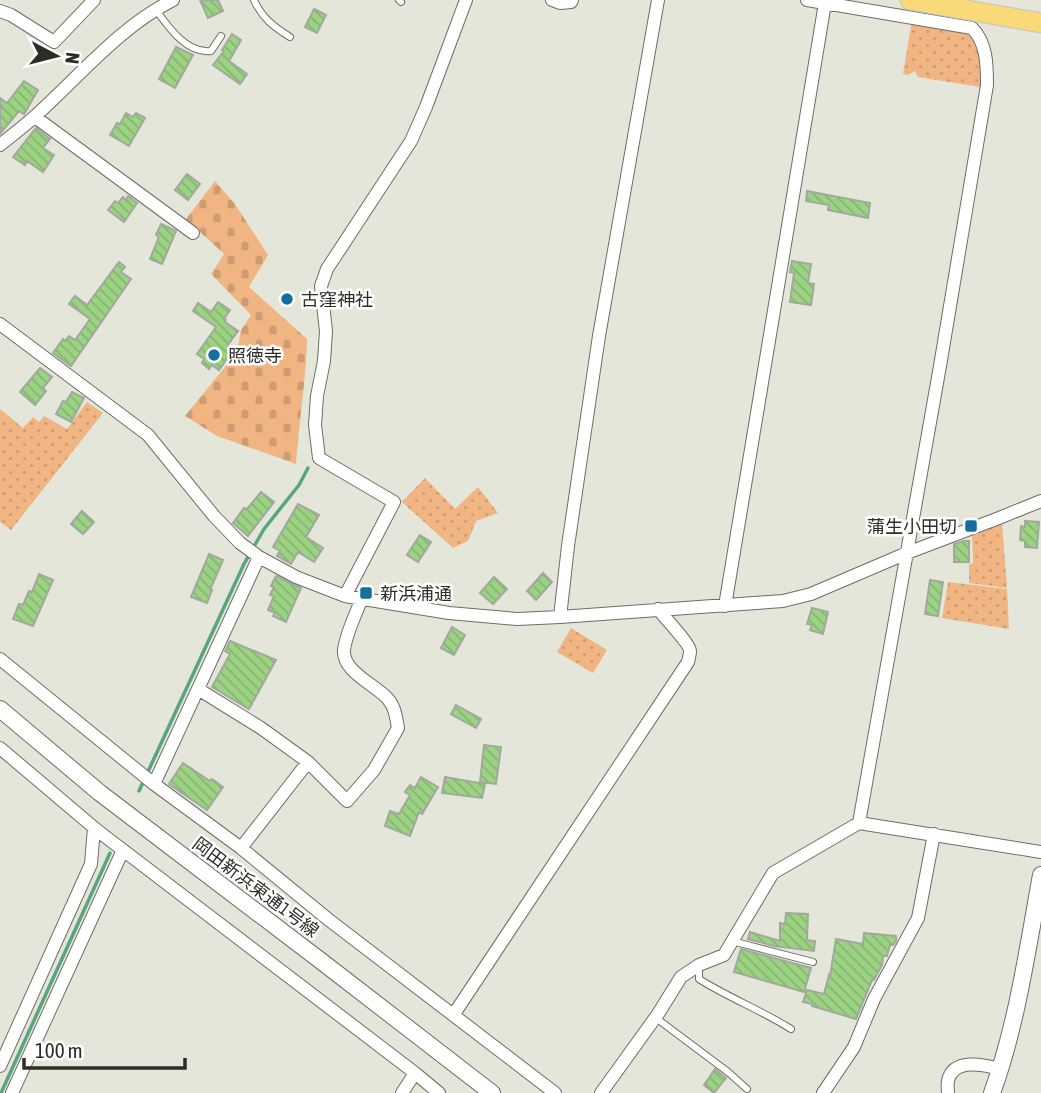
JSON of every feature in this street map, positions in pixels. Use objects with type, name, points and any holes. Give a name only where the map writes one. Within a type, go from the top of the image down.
[{"type":"main road","points":[[910,0],[944,3],[1041,23]]},
{"type":"street","points":[[0,11],[54,42],[94,0]]},
{"type":"street","points":[[0,145],[34,117],[115,40],[155,9],[173,0]]},
{"type":"street","points":[[345,596],[394,502],[319,458],[315,425],[326,331],[321,286],[327,269],[411,141],[466,0]]},
{"type":"street","points":[[552,0],[560,3],[572,0]]},
{"type":"street","points":[[560,617],[597,349],[657,0]]},
{"type":"street","points":[[807,0],[972,28],[980,36],[985,53],[987,85],[859,823]]},
{"type":"street","points":[[725,606],[825,3]]},
{"type":"street","points":[[34,117],[193,233]]},
{"type":"street","points":[[0,324],[148,435],[214,516],[253,552],[296,577],[345,596],[517,619],[783,601],[811,594],[1041,501]]},
{"type":"street","points":[[148,779],[198,689],[253,552]]},
{"type":"street","points":[[198,689],[261,728],[308,762],[347,801],[373,770],[398,728],[395,709],[387,698],[346,663],[343,653],[362,598]]},
{"type":"street","points":[[454,1014],[688,662],[690,649],[686,641],[658,610]]},
{"type":"street","points":[[0,659],[148,779],[241,848],[329,920],[555,1093]]},
{"type":"street","name":"岡田新浜東通1号線","points":[[0,709],[100,793],[492,1093]]},
{"type":"street","points":[[0,748],[94,828],[439,1093]]},
{"type":"street","points":[[241,848],[308,762]]},
{"type":"street","points":[[601,1093],[656,1018],[681,977],[724,954],[773,873],[859,823],[1041,852]]},
{"type":"street","points":[[0,1066],[91,864],[94,828]]},
{"type":"street","points":[[823,1093],[854,1047],[873,999],[918,918],[934,834]]},
{"type":"street","points":[[12,1093],[122,850]]},
{"type":"street","points":[[992,1093],[1001,1069],[1021,981],[1041,875]]},
{"type":"street","points":[[948,1093],[948,1081],[952,1073],[963,1066],[979,1064],[1001,1069]]},
{"type":"street","points":[[402,1093],[415,1073]]},
{"type":"lane","points":[[254,0],[272,26],[290,37]]},
{"type":"lane","points":[[155,9],[175,35],[204,52],[211,51],[221,36]]},
{"type":"lane","points":[[732,941],[813,962]]},
{"type":"lane","points":[[699,965],[699,979],[773,1017],[790,1029]]},
{"type":"lane","points":[[656,1018],[747,1089]]},
{"type":"green space","points":[[912,20],[969,32],[979,59],[980,87],[918,77],[915,71],[908,75],[903,74]]},
{"type":"green space","points":[[215,181],[235,204],[268,255],[249,287],[307,339],[296,464],[217,436],[185,416],[237,352],[241,330],[251,315],[211,274],[224,254],[186,219]]},
{"type":"green space","points":[[87,402],[103,413],[11,530],[0,522],[0,409],[23,428],[33,417],[39,422],[44,416],[67,429]]},
{"type":"green space","points":[[425,478],[455,509],[478,487],[498,513],[476,521],[468,541],[453,548],[402,502]]},
{"type":"green space","points":[[1002,524],[1007,588],[969,583],[969,565],[973,563],[972,535]]},
{"type":"green space","points":[[948,582],[1007,589],[1009,629],[942,618]]},
{"type":"green space","points":[[571,628],[607,650],[593,673],[557,652]]},
{"type":"building","points":[[200,0],[218,0],[223,11],[208,18]]},
{"type":"building","points":[[314,9],[326,15],[317,33],[305,27]]},
{"type":"building","points":[[232,34],[241,40],[229,61],[247,74],[240,84],[213,65]]},
{"type":"building","points":[[176,47],[193,55],[175,88],[159,79]]},
{"type":"building","points":[[24,81],[38,90],[24,114],[19,111],[0,134],[0,98],[7,103]]},
{"type":"building","points":[[126,113],[133,117],[136,113],[145,118],[129,146],[110,135]]},
{"type":"building","points":[[36,128],[50,139],[43,148],[54,155],[43,172],[27,161],[25,165],[13,157]]},
{"type":"building","points":[[187,174],[200,184],[188,200],[175,190]]},
{"type":"building","points":[[807,191],[870,203],[868,218],[828,210],[829,205],[806,201]]},
{"type":"building","points":[[128,196],[137,203],[124,222],[108,210],[115,201],[118,203],[123,197],[126,200]]},
{"type":"building","points":[[161,224],[176,231],[162,264],[150,259]]},
{"type":"building","points":[[792,261],[811,264],[808,283],[814,284],[811,305],[790,302],[794,273],[790,272]]},
{"type":"building","points":[[119,262],[125,267],[121,272],[131,279],[71,366],[53,353],[63,339],[65,341],[69,336],[75,340],[90,319],[69,304],[75,296],[87,305]]},
{"type":"building","points":[[218,302],[230,310],[225,322],[238,331],[227,346],[233,350],[219,370],[212,365],[209,369],[202,363],[204,359],[197,354],[216,327],[193,311],[198,303],[211,312]]},
{"type":"building","points":[[40,368],[52,377],[43,388],[46,391],[35,405],[20,392]]},
{"type":"building","points":[[72,392],[84,398],[71,422],[56,414]]},
{"type":"building","points":[[261,492],[274,502],[248,536],[233,523]]},
{"type":"building","points":[[298,504],[319,515],[306,537],[323,548],[314,562],[298,552],[291,564],[277,556],[280,551],[273,547]]},
{"type":"building","points":[[82,511],[94,522],[83,534],[71,524]]},
{"type":"building","points":[[1025,521],[1039,522],[1037,548],[1025,547],[1025,541],[1020,540],[1021,526],[1025,527]]},
{"type":"building","points":[[420,535],[431,542],[418,562],[407,555]]},
{"type":"building","points":[[969,541],[969,562],[954,562],[954,544]]},
{"type":"building","points":[[209,554],[223,560],[207,603],[191,597]]},
{"type":"building","points":[[543,573],[552,582],[536,600],[527,591]]},
{"type":"building","points":[[39,574],[53,580],[33,626],[13,619],[19,604],[23,605],[29,591],[32,592]]},
{"type":"building","points":[[276,576],[301,588],[286,622],[273,616],[275,613],[268,610],[274,596],[270,595]]},
{"type":"building","points":[[494,577],[507,589],[493,604],[480,593]]},
{"type":"building","points":[[930,580],[943,582],[938,616],[925,614]]},
{"type":"building","points":[[812,608],[828,612],[823,634],[810,630],[812,625],[807,624]]},
{"type":"building","points":[[452,627],[465,635],[454,655],[441,648]]},
{"type":"building","points":[[230,641],[276,660],[249,709],[212,687],[230,654],[225,651]]},
{"type":"building","points":[[456,705],[481,719],[476,728],[451,714]]},
{"type":"building","points":[[484,745],[501,747],[496,784],[480,782]]},
{"type":"building","points":[[183,763],[223,787],[207,810],[169,784]]},
{"type":"building","points":[[421,777],[438,787],[422,814],[419,812],[410,836],[385,826],[390,811],[399,814],[410,795],[405,792],[410,785],[415,788]]},
{"type":"building","points":[[445,777],[485,784],[482,798],[442,793]]},
{"type":"building","points":[[786,913],[808,914],[807,940],[815,941],[814,951],[774,946],[748,939],[750,932],[780,941],[780,923],[785,924]]},
{"type":"building","points":[[864,933],[896,936],[896,941],[890,945],[887,956],[883,956],[882,965],[872,980],[856,1019],[803,1002],[807,990],[824,994],[836,939],[863,944]]},
{"type":"building","points":[[741,949],[811,968],[804,992],[734,972]]},
{"type":"building","points":[[715,1069],[726,1078],[714,1093],[704,1085]]},
{"type":"waterway","points":[[139,791],[244,564],[264,529],[299,485],[308,468]]},
{"type":"waterway","points":[[1,1093],[110,853]]},
{"type":"place","name":"古窪神社","points":[[287,299]]},
{"type":"place","name":"照徳寺","points":[[214,355]]},
{"type":"place","name":"蒲生小田切","points":[[971,526]]},
{"type":"place","name":"新浜浦通","points":[[366,593]]}]
